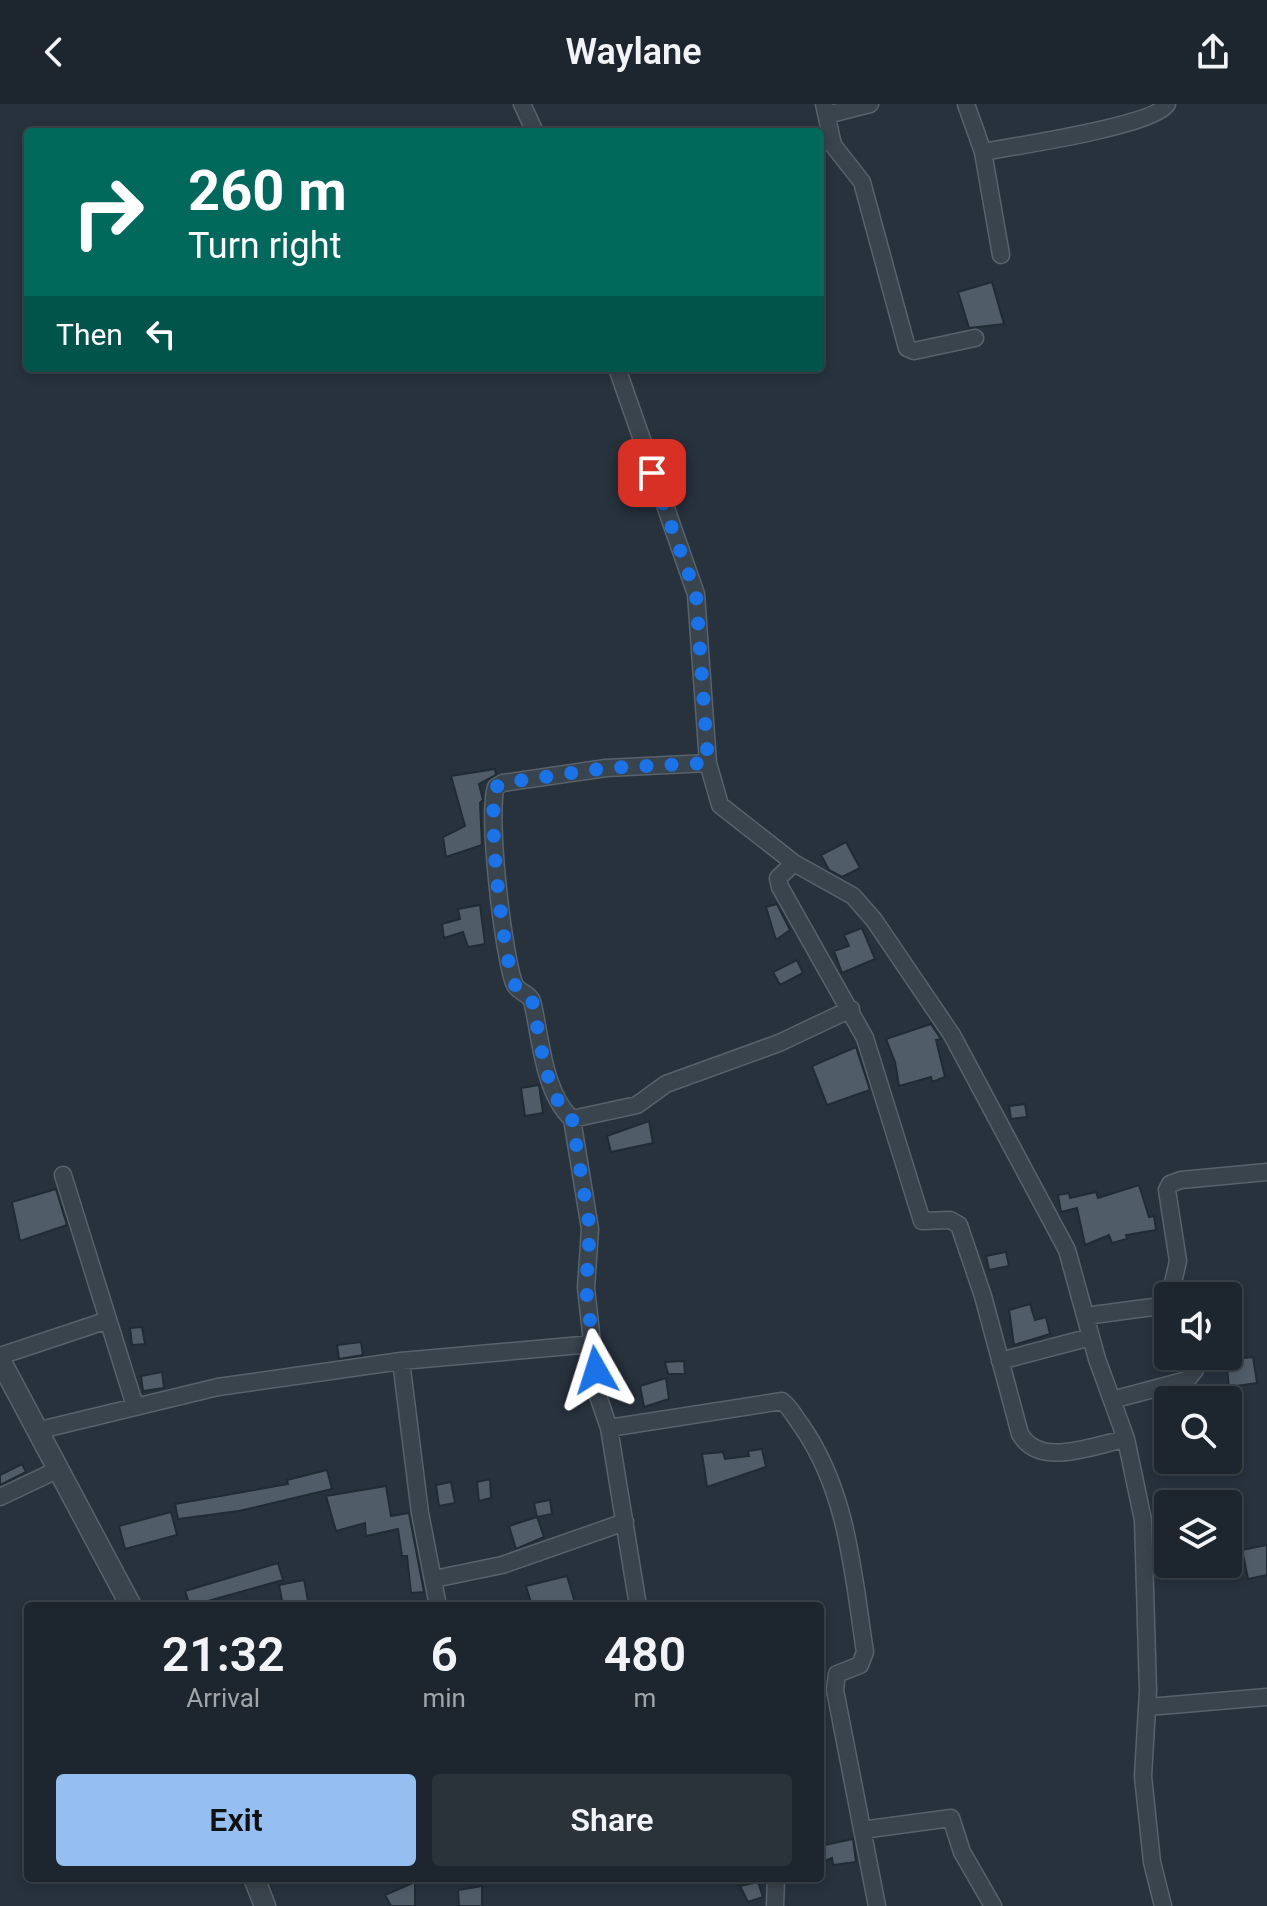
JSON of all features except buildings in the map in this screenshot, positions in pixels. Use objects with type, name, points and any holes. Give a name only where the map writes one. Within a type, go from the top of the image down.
[{"type":"street","points":[[522,104],[533,128]]},
{"type":"street","points":[[870,104],[825,109],[837,152],[862,182],[907,348],[914,351],[975,338]]},
{"type":"street","points":[[966,104],[983,152],[1001,255]]},
{"type":"street","points":[[983,152],[1122,125],[1154,114],[1167,104]]},
{"type":"street","points":[[618,372],[696,594],[708,763],[720,805],[794,863],[853,896],[874,920],[952,1035],[1067,1250],[1091,1337],[1126,1439],[1143,1520],[1148,1707],[1143,1776],[1152,1862],[1163,1906]]},
{"type":"street","points":[[637,1602],[609,1428],[598,1396],[586,1288],[590,1229],[572,1119],[560,1108],[554,1092],[533,1001],[514,983],[499,889],[494,803],[496,787],[503,783],[606,768],[708,763]]},
{"type":"street","points":[[794,863],[778,878],[780,887],[865,1038],[918,1212],[925,1223],[950,1220],[959,1225],[1020,1434],[1030,1448],[1050,1454],[1126,1439]]},
{"type":"street","points":[[572,1119],[637,1105],[666,1084],[779,1043],[851,1009]]},
{"type":"street","points":[[1173,1282],[1178,1261],[1167,1190],[1170,1184],[1181,1180],[1267,1172]]},
{"type":"street","points":[[63,1175],[135,1406]]},
{"type":"street","points":[[1085,1316],[1154,1307]]},
{"type":"street","points":[[108,1320],[0,1358],[129,1602]]},
{"type":"street","points":[[1000,1361],[1091,1337]]},
{"type":"street","points":[[36,1431],[218,1387],[401,1361],[593,1344]]},
{"type":"street","points":[[401,1361],[420,1513],[437,1602]]},
{"type":"street","points":[[1112,1400],[1187,1380],[1195,1370]]},
{"type":"street","points":[[609,1428],[782,1401],[807,1434],[827,1471],[849,1541],[865,1652],[860,1665],[841,1671],[835,1680],[877,1906]]},
{"type":"street","points":[[0,1497],[57,1470]]},
{"type":"street","points":[[434,1579],[502,1565],[625,1522]]},
{"type":"street","points":[[1148,1707],[1267,1697]]},
{"type":"street","points":[[862,1830],[951,1818],[962,1852],[993,1906]]},
{"type":"street","points":[[256,1882],[265,1906]]},
{"type":"street","points":[[775,1906],[776,1882]]},
{"type":"route","points":[[596,1370],[586,1288],[590,1229],[572,1119],[560,1108],[554,1092],[533,1001],[514,983],[499,889],[494,793],[496,787],[503,783],[606,768],[708,763],[696,594],[652,473]]}]
